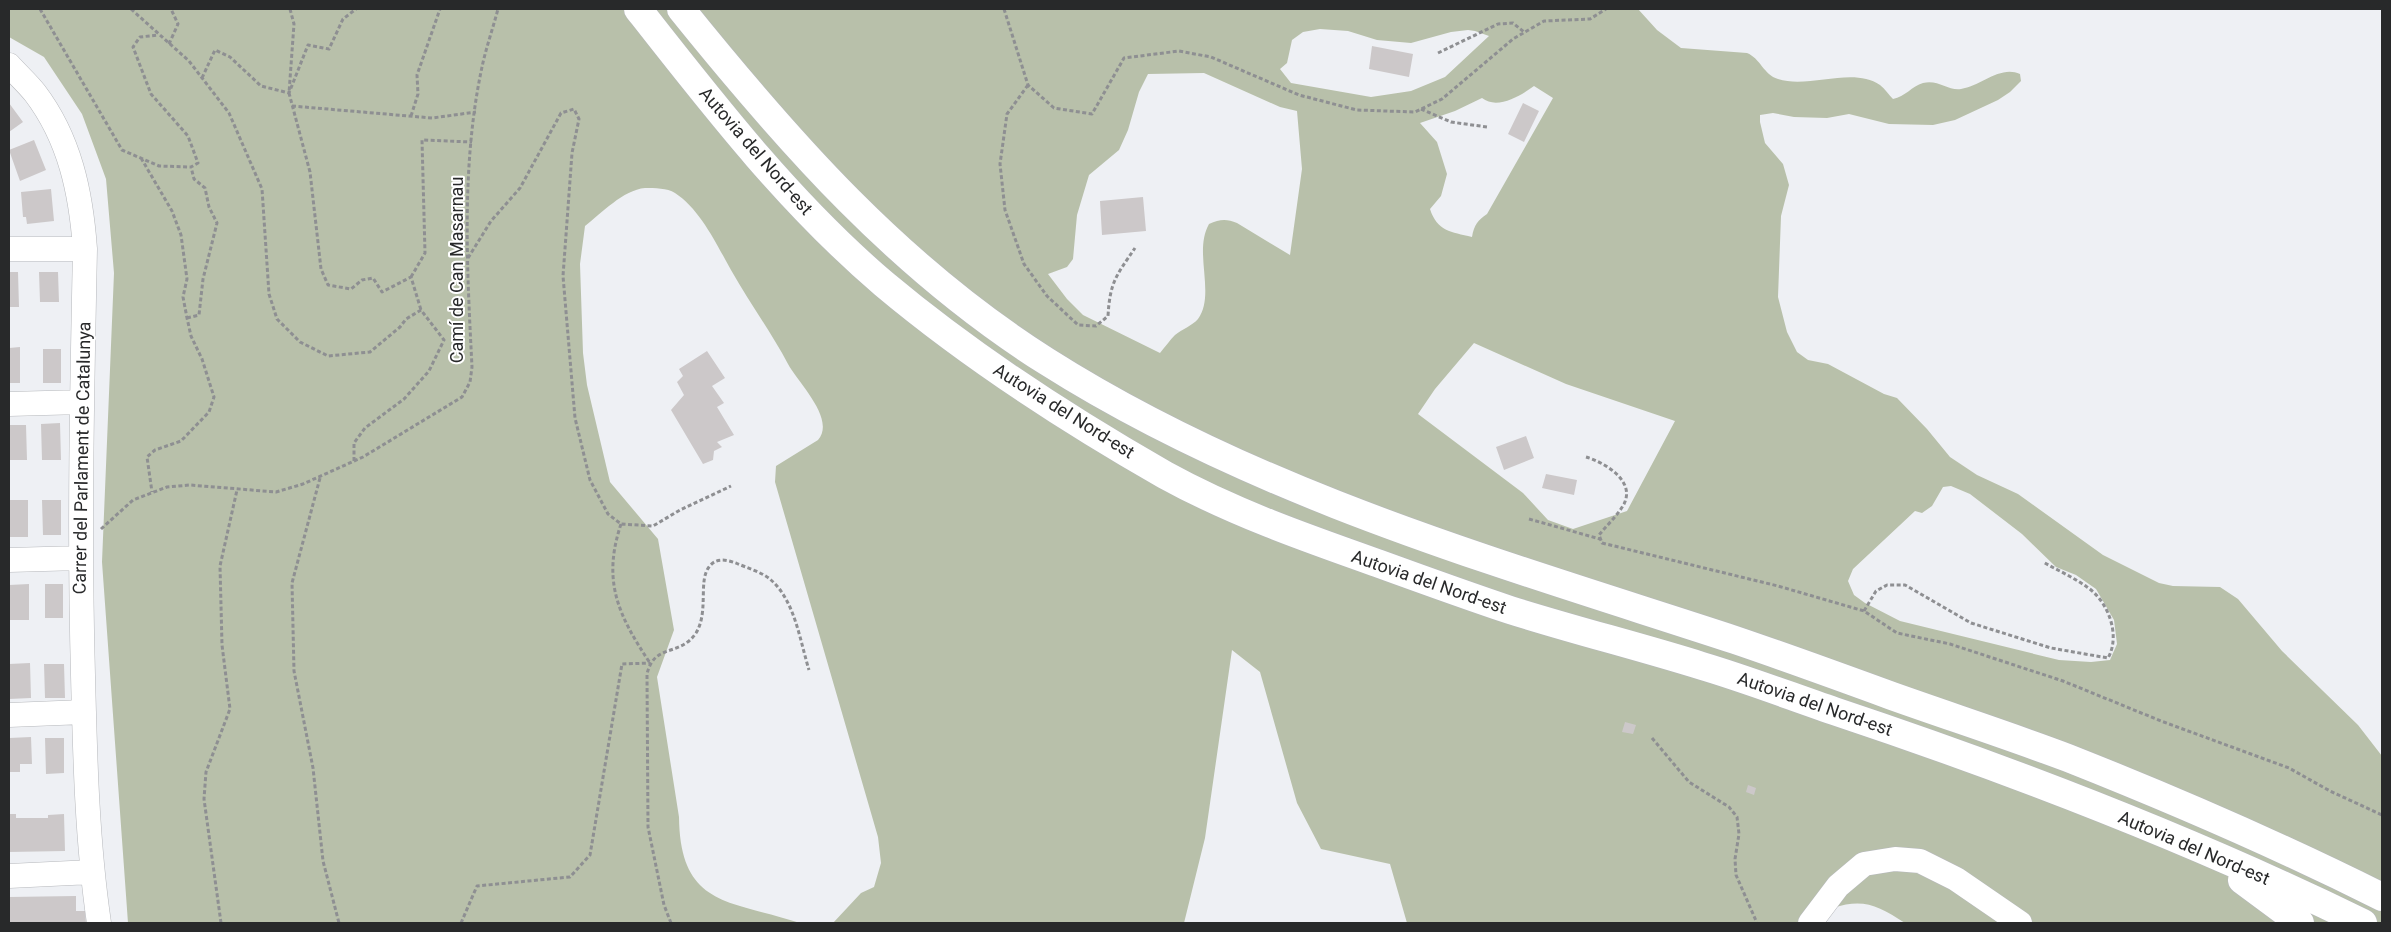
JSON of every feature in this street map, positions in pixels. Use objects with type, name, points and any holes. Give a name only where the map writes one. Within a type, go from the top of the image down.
[{"type":"highway","name":"Autovia del Nord-est","points":[[638,9],[758,159],[823,227],[882,282],[1014,383],[1168,477],[1246,514],[1338,550],[1512,611],[1708,668],[1901,733],[2090,804],[2306,895],[2363,923]]},
{"type":"highway","name":"Autovia del Nord-est","points":[[681,9],[810,162],[866,218],[928,274],[1042,359],[1173,434],[1290,486],[1362,514],[1579,590],[1739,642],[2066,758],[2236,830],[2382,896]]},
{"type":"highway","points":[[2217,857],[2247,885],[2300,923]]},
{"type":"street","name":"Carrer del Parlament de Catalunya","points":[[9,65],[35,93],[60,133],[73,167],[82,206],[85,249],[80,558],[84,712],[92,872],[99,923]]},
{"type":"street","points":[[9,250],[85,249]]},
{"type":"street","points":[[9,404],[82,402]]},
{"type":"street","points":[[9,560],[80,558]]},
{"type":"street","points":[[9,715],[84,712]]},
{"type":"street","points":[[1810,923],[1838,886],[1864,864],[1895,859],[1920,861],[1956,878],[2020,923]]},
{"type":"street","points":[[9,876],[92,872]]},
{"type":"path","points":[[40,9],[122,150],[159,166],[191,167],[198,163],[188,136],[151,94],[133,47],[140,36],[159,35]]},
{"type":"path","points":[[131,9],[189,61],[229,113],[262,189],[269,294],[277,319],[300,342],[328,356],[370,352],[400,327],[406,319],[421,310]]},
{"type":"path","points":[[169,44],[178,24],[171,9]]},
{"type":"path","points":[[290,9],[294,24],[289,93],[310,172],[321,269],[328,284],[352,289],[362,280],[373,278],[382,292],[411,277],[425,253],[422,140],[472,142]]},
{"type":"path","points":[[289,93],[308,45],[329,48],[343,19],[356,9]]},
{"type":"path","points":[[411,116],[418,94],[416,75],[440,9]]},
{"type":"path","name":"Camí de Can Masarnau","points":[[100,531],[132,500],[152,492],[190,485],[276,492],[320,477],[354,462],[462,397],[470,382],[472,367],[466,224],[472,142],[482,68],[498,9]]},
{"type":"path","points":[[1004,9],[1028,85],[1054,108],[1092,114],[1124,58],[1179,51],[1211,57],[1299,95],[1357,110],[1415,112],[1442,99],[1513,39],[1544,21],[1590,19],[1606,9]]},
{"type":"path","points":[[1438,53],[1498,24],[1513,23],[1524,32]]},
{"type":"path","points":[[202,78],[214,50],[230,57],[261,86],[289,93]]},
{"type":"path","points":[[1028,85],[1008,114],[1000,164],[1005,210],[1024,264],[1047,296],[1078,325],[1096,326],[1108,316],[1109,291],[1117,274],[1135,248]]},
{"type":"path","points":[[292,106],[432,118],[476,112]]},
{"type":"path","points":[[467,259],[491,221],[520,188],[561,113],[574,109],[579,119],[572,153],[563,276],[575,418],[590,480],[608,514],[621,524],[653,526],[680,510],[731,486]]},
{"type":"path","points":[[1421,109],[1451,122],[1488,127]]},
{"type":"path","points":[[141,158],[172,211],[181,235],[187,279],[183,297],[187,318],[191,336],[202,359],[214,398],[210,412],[180,441],[156,450],[147,457],[152,492]]},
{"type":"path","points":[[187,318],[199,315],[203,279],[217,223],[209,207],[205,188],[194,179],[191,167]]},
{"type":"path","points":[[354,462],[354,443],[365,428],[404,399],[429,371],[444,340],[421,310],[411,277]]},
{"type":"path","points":[[1586,457],[1600,461],[1617,474],[1625,488],[1625,502],[1599,535],[1602,544],[1778,586],[1864,611],[1897,632],[1950,644],[2063,681],[2161,721],[2289,768],[2330,791],[2382,815]]},
{"type":"path","points":[[320,477],[292,583],[294,671],[313,768],[323,861],[340,923]]},
{"type":"path","points":[[221,923],[204,798],[206,772],[230,709],[222,645],[220,566],[238,490]]},
{"type":"path","points":[[1529,519],[1600,540]]},
{"type":"path","points":[[621,524],[613,549],[613,576],[618,604],[628,629],[650,663]]},
{"type":"path","points":[[671,923],[664,904],[648,827],[647,683],[650,663],[656,656],[685,645],[696,634],[703,617],[706,572],[710,565],[722,559],[763,575],[781,591],[792,612],[809,670]]},
{"type":"path","points":[[1864,611],[1876,591],[1887,584],[1905,585],[1971,623],[2051,648],[2108,658],[2114,642],[2107,611],[2088,588],[2043,562]]},
{"type":"path","points":[[460,923],[477,886],[570,877],[590,855],[622,664],[650,663]]},
{"type":"path","points":[[1652,738],[1689,782],[1729,807],[1737,817],[1739,834],[1735,859],[1736,875],[1756,923]]},
{"type":"green space","points":[[9,9],[1638,9],[1657,30],[1681,48],[1747,53],[1773,77],[1790,81],[1857,77],[1880,85],[1893,99],[1915,86],[1928,82],[1961,89],[2005,72],[2020,74],[2021,81],[1998,100],[1955,120],[1933,125],[1889,124],[1849,114],[1827,118],[1794,117],[1773,113],[1760,115],[1765,143],[1783,164],[1789,185],[1781,216],[1778,297],[1787,332],[1797,352],[1808,360],[1828,364],[1884,394],[1897,398],[1927,429],[1950,457],[1977,475],[2018,494],[2103,555],[2159,583],[2173,586],[2220,587],[2238,599],[2282,651],[2358,725],[2382,756],[2382,923],[1905,923],[1879,908],[1870,905],[1854,904],[1833,908],[1825,923],[1407,923],[1390,864],[1321,849],[1297,803],[1260,672],[1232,650],[1205,838],[1184,923],[833,923],[861,893],[874,887],[881,863],[878,837],[775,482],[776,466],[818,440],[822,432],[822,422],[814,402],[788,364],[700,218],[684,200],[672,191],[645,188],[621,197],[585,226],[580,264],[583,353],[587,385],[610,482],[658,539],[674,630],[657,677],[682,847],[689,869],[700,884],[714,895],[732,903],[800,923],[128,923],[102,562],[114,273],[106,179],[82,114],[44,57],[9,37]],"holes":[[[1320,29],[1348,31],[1377,40],[1411,43],[1451,32],[1468,30],[1489,36],[1445,77],[1411,91],[1371,97],[1291,83],[1280,69],[1287,63],[1292,40],[1303,32]],[[1204,73],[1280,107],[1297,111],[1302,169],[1290,255],[1237,223],[1223,220],[1209,224],[1203,247],[1205,285],[1203,309],[1198,319],[1175,335],[1160,353],[1083,315],[1067,299],[1048,274],[1067,267],[1073,259],[1077,215],[1089,175],[1119,150],[1128,130],[1139,92],[1148,74]],[[1534,86],[1553,98],[1487,214],[1477,223],[1472,237],[1458,234],[1441,226],[1430,209],[1441,196],[1447,174],[1437,142],[1420,123],[1455,111],[1482,98],[1494,103],[1501,102]],[[1474,343],[1566,384],[1675,421],[1627,511],[1573,529],[1548,520],[1523,493],[1418,414],[1435,389]],[[1951,486],[1970,494],[2022,534],[2056,567],[2076,575],[2096,589],[2114,620],[2117,644],[2110,660],[2091,662],[2059,660],[1900,621],[1865,603],[1854,595],[1848,581],[1853,569],[1915,511],[1922,513],[1932,506],[1943,487]]]},
{"type":"building","points":[[1372,46],[1413,54],[1409,77],[1369,69]]},
{"type":"building","points":[[9,103],[23,122],[9,132]]},
{"type":"building","points":[[1523,103],[1539,111],[1524,142],[1508,134]]},
{"type":"building","points":[[34,140],[46,170],[20,181],[9,150]]},
{"type":"building","points":[[51,189],[54,221],[27,224],[26,217],[23,217],[21,192]]},
{"type":"building","points":[[1143,197],[1146,231],[1102,235],[1100,201]]},
{"type":"building","points":[[9,272],[18,272],[19,307],[9,307]]},
{"type":"building","points":[[39,272],[58,272],[59,302],[40,302]]},
{"type":"building","points":[[20,347],[20,383],[9,383],[9,348]]},
{"type":"building","points":[[43,349],[61,349],[61,383],[43,383]]},
{"type":"building","points":[[707,351],[725,378],[712,386],[724,403],[717,407],[734,435],[717,442],[722,447],[714,451],[713,460],[703,464],[671,410],[684,395],[677,382],[683,376],[679,369]]},
{"type":"building","points":[[60,423],[61,460],[42,460],[41,424]]},
{"type":"building","points":[[9,425],[26,425],[27,460],[9,460]]},
{"type":"building","points":[[1526,436],[1534,458],[1504,470],[1496,447]]},
{"type":"building","points":[[1546,474],[1577,480],[1574,495],[1542,488]]},
{"type":"building","points":[[9,500],[28,500],[28,537],[9,537]]},
{"type":"building","points":[[42,500],[61,500],[61,535],[43,535]]},
{"type":"building","points":[[29,584],[29,620],[9,620],[9,585]]},
{"type":"building","points":[[45,584],[63,584],[63,618],[45,618]]},
{"type":"building","points":[[30,663],[31,698],[9,699],[9,664]]},
{"type":"building","points":[[44,664],[64,664],[65,698],[45,698]]},
{"type":"building","points":[[1625,722],[1636,725],[1633,734],[1622,732]]},
{"type":"building","points":[[31,737],[32,764],[20,764],[20,772],[9,772],[9,738]]},
{"type":"building","points":[[45,738],[64,738],[64,773],[46,774]]},
{"type":"building","points":[[1748,785],[1756,788],[1754,795],[1746,792]]},
{"type":"building","points":[[9,814],[16,814],[16,818],[48,818],[48,815],[64,814],[65,851],[9,852]]},
{"type":"building","points":[[76,896],[76,911],[85,911],[86,923],[9,923],[9,897]]}]
